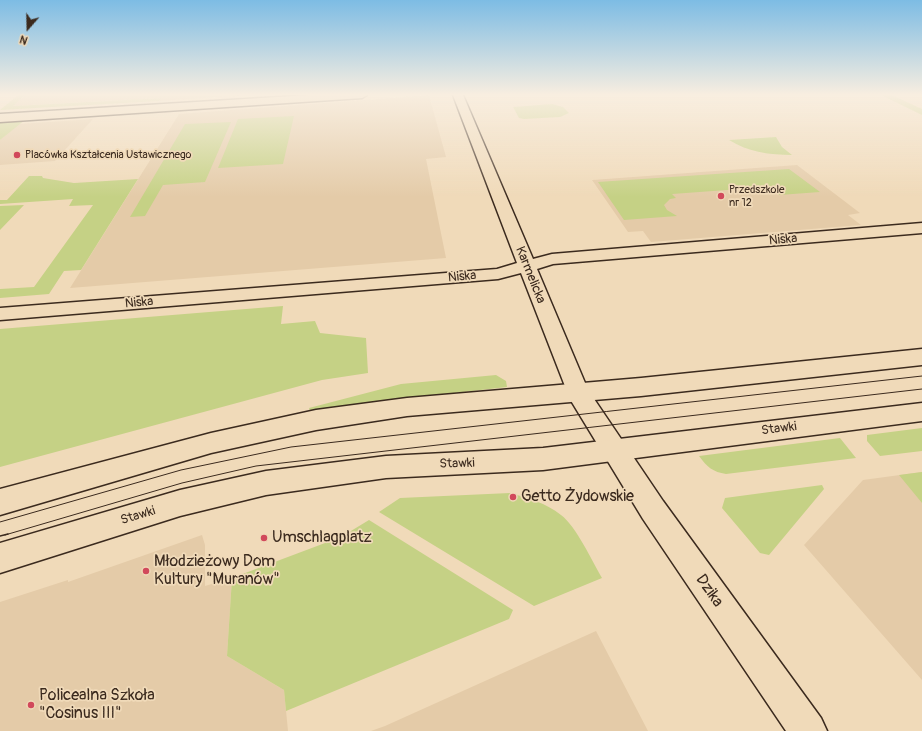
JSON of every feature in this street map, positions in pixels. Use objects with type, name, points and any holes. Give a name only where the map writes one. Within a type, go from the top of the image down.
[{"type":"street","name":"Karmelicka","points":[[472,129],[578,393],[613,450]]},
{"type":"street","name":"Niska","points":[[0,314],[498,274],[552,259],[922,228]]},
{"type":"street","points":[[0,502],[211,443],[316,420],[407,407],[578,393],[922,357]]},
{"type":"street","name":"Stawki","points":[[0,558],[180,504],[266,483],[386,467],[543,459],[922,412]]},
{"type":"street","name":"Dzika","points":[[613,450],[657,516],[808,731]]},
{"type":"shaded area","points":[[12,129],[84,129],[55,161],[0,165],[0,140]]},
{"type":"shaded area","points":[[170,129],[438,129],[446,157],[426,159],[446,258],[70,288]]},
{"type":"shaded area","name":"Przedszkole nr 12","points":[[797,165],[860,213],[848,215],[861,225],[651,242],[643,231],[628,232],[592,180]]},
{"type":"shaded area","points":[[922,472],[922,680],[804,545],[863,480]]},
{"type":"shaded area","points":[[202,535],[205,545],[205,586],[232,578],[227,656],[284,690],[288,731],[0,731],[0,602],[68,580],[68,582]]},
{"type":"shaded area","points":[[596,631],[648,731],[371,731],[385,726]]},
{"type":"green space","points":[[0,129],[14,129],[0,140]]},
{"type":"green space","points":[[182,129],[228,129],[205,182],[163,185],[145,216],[130,217]]},
{"type":"green space","points":[[234,129],[291,129],[283,164],[218,168]]},
{"type":"green space","points":[[776,137],[782,147],[792,155],[759,152],[729,140]]},
{"type":"green space","points":[[789,169],[820,192],[779,195],[768,187],[672,194],[676,198],[670,199],[664,205],[667,210],[677,216],[624,220],[598,182]]},
{"type":"green space","points":[[29,176],[42,176],[43,178],[74,183],[138,179],[81,270],[64,271],[49,294],[0,298],[0,289],[34,287],[93,205],[69,206],[73,199],[0,204],[0,200],[7,200]]},
{"type":"green space","points":[[24,205],[0,230],[0,206]]},
{"type":"green space","points":[[283,306],[281,324],[315,321],[320,333],[366,338],[368,373],[322,380],[0,467],[0,329]]},
{"type":"green space","points":[[496,375],[506,381],[507,387],[310,411],[309,408],[401,384]]},
{"type":"green space","points":[[922,428],[922,451],[880,456],[867,441],[867,435]]},
{"type":"green space","points":[[840,438],[856,458],[726,474],[717,472],[711,468],[699,456]]},
{"type":"green space","points":[[922,472],[922,503],[899,475]]},
{"type":"green space","points":[[822,485],[824,489],[769,555],[760,553],[722,508],[725,498]]},
{"type":"green space","points":[[510,493],[543,504],[567,520],[589,553],[602,578],[534,606],[379,512],[400,498]]},
{"type":"green space","points":[[369,520],[513,610],[509,619],[286,711],[284,690],[227,656],[232,578],[341,537]]},
{"type":"tram line","points":[[0,522],[181,470],[291,447],[922,376]]},
{"type":"tram line","points":[[5,535],[182,483],[256,466],[922,389]]},
{"type":"tram line","points":[[0,536],[8,534]]},
{"type":"place","name":"Placówka Kształcenia Ustawicznego","points":[[17,155]]},
{"type":"place","name":"Przedszkole nr 12","points":[[721,196]]},
{"type":"place","name":"Getto Żydowskie","points":[[513,497]]},
{"type":"place","name":"Umschlagplatz","points":[[264,538]]},
{"type":"place","name":"Młodzieżowy Dom Kultury \"Muranów\"","points":[[146,571]]},
{"type":"place","name":"Policealna Szkoła \"Cosinus III\"","points":[[31,705]]}]
